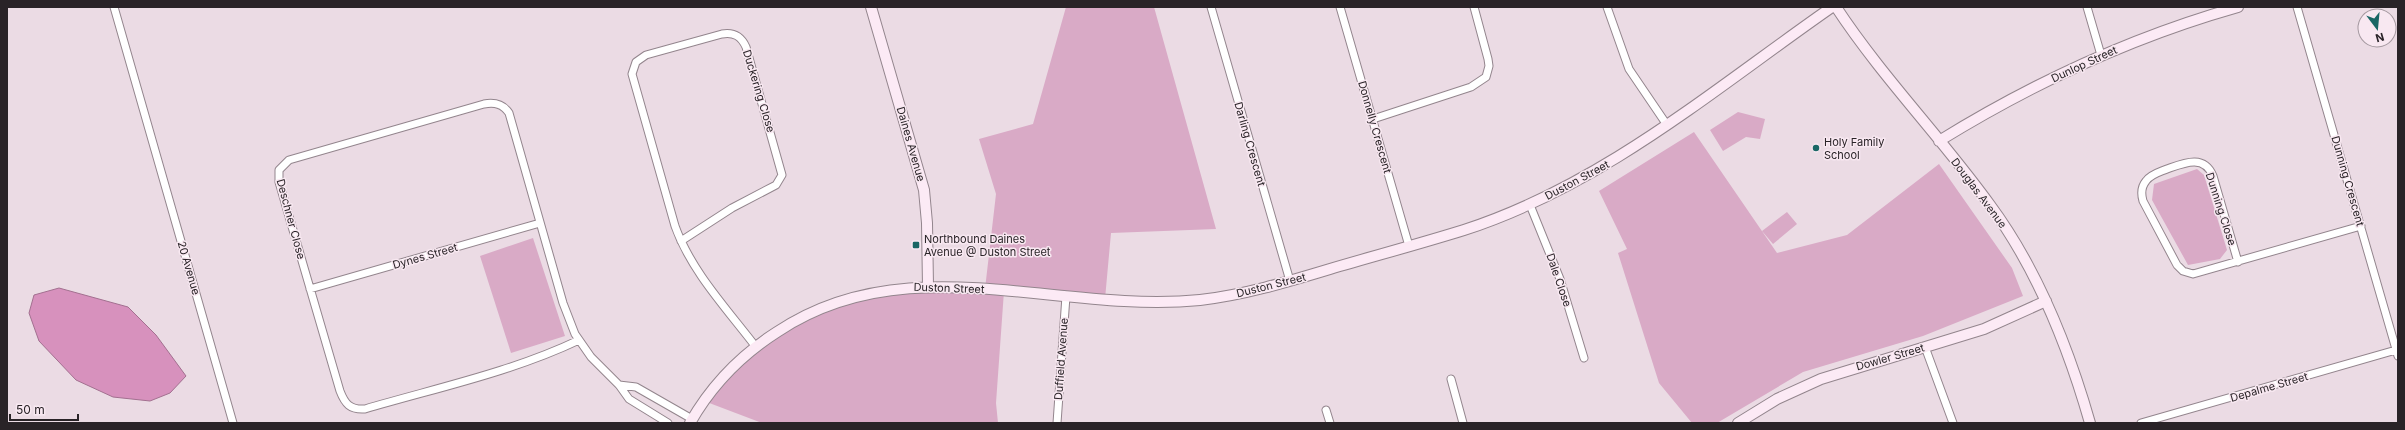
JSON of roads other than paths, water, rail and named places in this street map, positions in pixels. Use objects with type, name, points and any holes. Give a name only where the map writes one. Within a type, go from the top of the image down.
[{"type":"street","name":"20 Avenue","points":[[114,7],[233,423]]},
{"type":"street","name":"Daines Avenue","points":[[871,7],[924,190],[927,223],[928,286]]},
{"type":"street","name":"Darling Crescent","points":[[1211,7],[1290,281]]},
{"type":"street","name":"Donnelly Crescent","points":[[1340,7],[1409,246]]},
{"type":"street","points":[[1373,119],[1464,89],[1477,84],[1486,77],[1489,66],[1488,59],[1474,7]]},
{"type":"street","points":[[1607,7],[1629,69],[1667,125]]},
{"type":"street","name":"Duston Street","points":[[691,421],[728,372],[756,346],[789,323],[824,306],[869,292],[928,286],[1148,302],[1199,300],[1234,295],[1290,281],[1478,225],[1530,205],[1601,168],[1667,125],[1832,7]]},
{"type":"street","name":"Douglas Avenue","points":[[1836,7],[1876,64],[1990,204],[2022,255],[2046,301],[2069,354],[2090,423]]},
{"type":"street","points":[[2087,7],[2101,55]]},
{"type":"street","name":"Dunlop Street","points":[[1939,141],[2046,81],[2101,55],[2149,36],[2238,7]]},
{"type":"street","name":"Dunning Crescent","points":[[2297,7],[2397,353]]},
{"type":"street","name":"Duckering Close","points":[[681,241],[732,208],[776,185],[782,175],[746,47],[741,38],[732,34],[722,34],[646,55],[636,62],[632,70],[633,80],[681,241],[689,258],[756,346]]},
{"type":"street","name":"Deschner Close","points":[[579,340],[549,354],[518,364],[365,409],[355,409],[347,405],[342,397],[278,179],[279,170],[285,163],[484,104],[498,104],[509,113],[563,303],[579,340],[601,369],[619,385],[629,399],[668,423]]},
{"type":"street","name":"Dunning Close","points":[[2238,262],[2213,176],[2206,165],[2197,162],[2184,162],[2155,174],[2145,181],[2142,192],[2143,201],[2180,269],[2187,273],[2197,273],[2238,262],[2361,226]]},
{"type":"street","name":"Dale Close","points":[[1530,205],[1560,279],[1584,358]]},
{"type":"street","name":"Dynes Street","points":[[310,289],[540,223]]},
{"type":"street","name":"Duffield Avenue","points":[[1057,423],[1066,296]]},
{"type":"street","name":"Dowler Street","points":[[1738,423],[1777,399],[1821,379],[1984,329],[2046,301]]},
{"type":"street","points":[[1925,347],[1953,423]]},
{"type":"street","name":"Depalme Street","points":[[2141,423],[2397,353]]},
{"type":"street","points":[[1451,379],[1463,423]]},
{"type":"street","points":[[619,385],[636,387],[691,421]]},
{"type":"street","points":[[1326,410],[1330,423]]},
{"type":"place","name":"Holy Family School","points":[[1816,148]]},
{"type":"place","name":"Northbound Daines Avenue @ Duston Street","points":[[916,245]]}]
